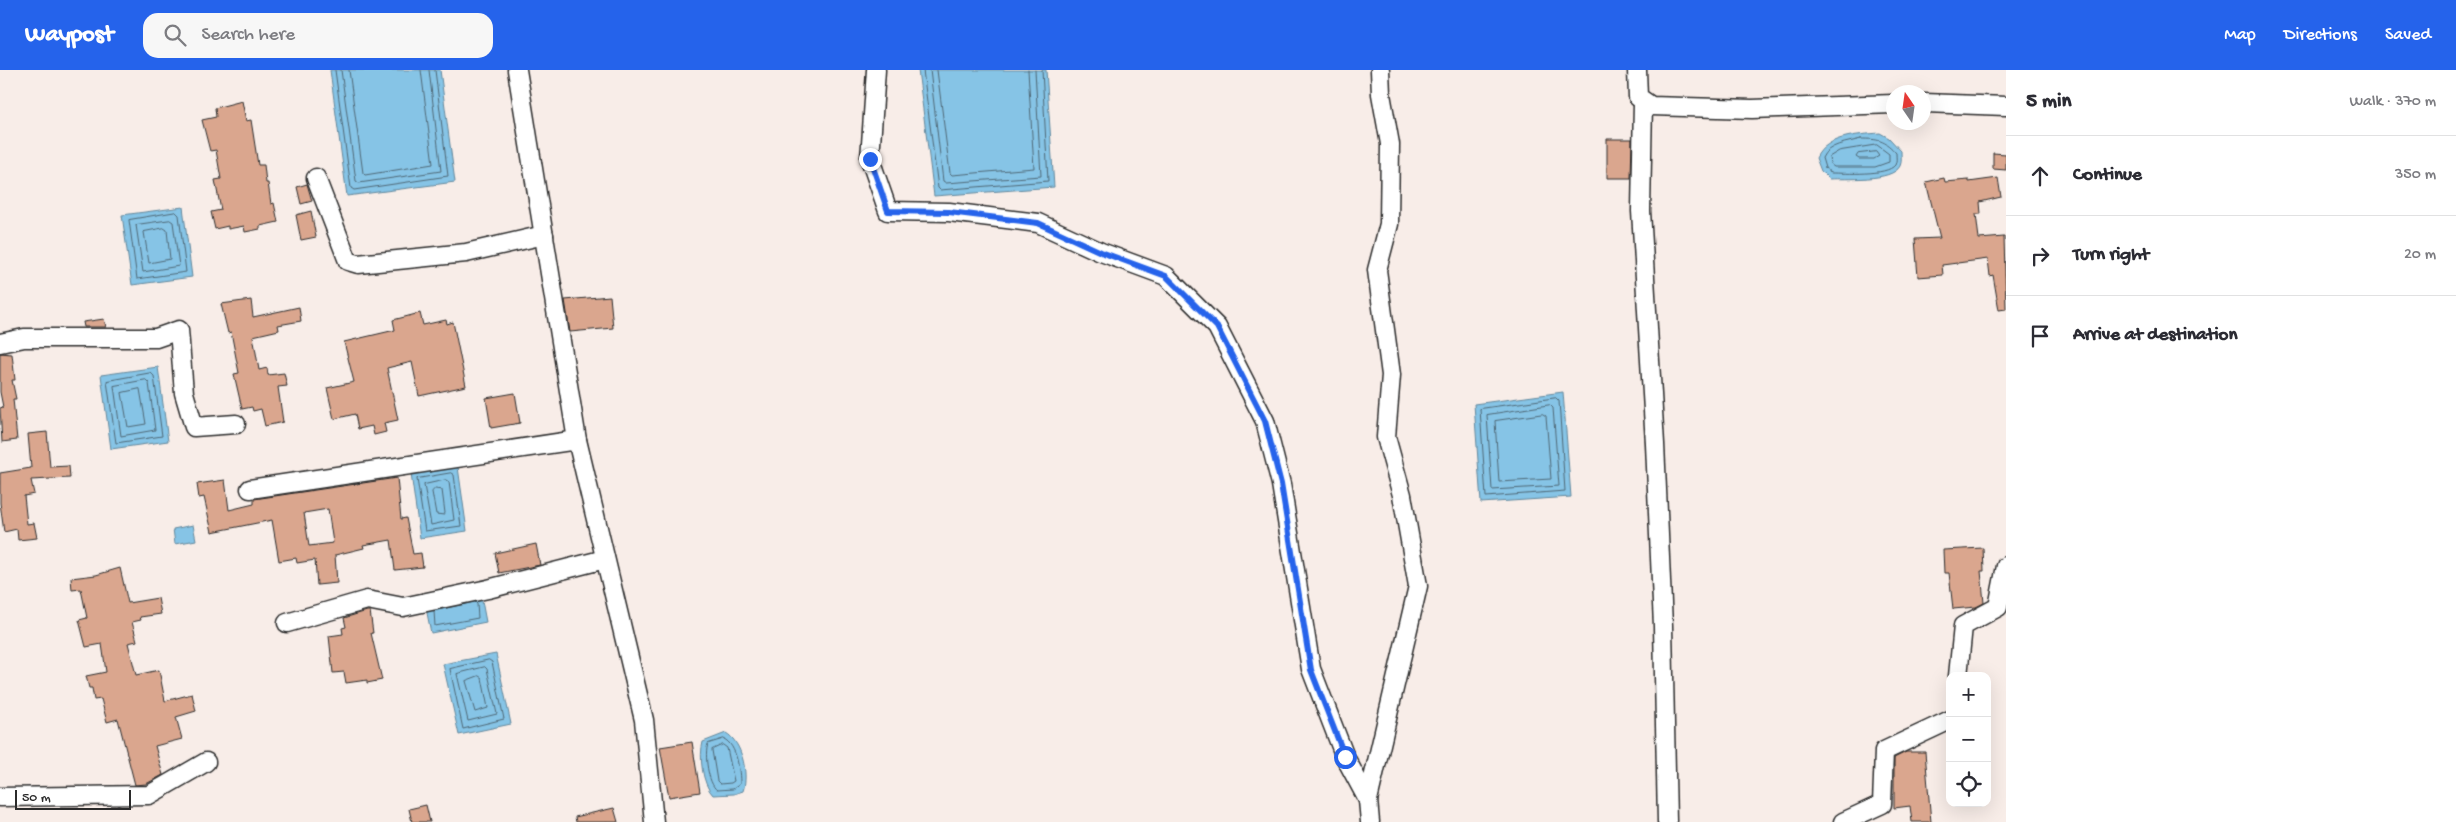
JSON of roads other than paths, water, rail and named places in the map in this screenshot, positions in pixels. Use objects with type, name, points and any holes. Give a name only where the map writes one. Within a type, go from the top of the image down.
[{"type":"street","points":[[517,70],[578,440],[604,559],[644,720],[654,822]]},
{"type":"street","points":[[876,70],[870,159],[888,211],[949,212],[1038,223],[1101,252],[1166,276],[1217,327],[1265,421],[1281,484],[1311,670],[1345,757],[1368,800]]},
{"type":"street","points":[[1370,822],[1368,800],[1418,586],[1402,495],[1386,437],[1391,375],[1377,270],[1389,224],[1390,144],[1381,94],[1380,70]]},
{"type":"street","points":[[1637,70],[1638,97],[1651,106],[1752,109],[1886,104]]},
{"type":"street","points":[[1643,102],[1641,211],[1655,444],[1663,626],[1667,822]]},
{"type":"street","points":[[1931,103],[2006,106]]},
{"type":"street","points":[[316,178],[348,261],[358,264],[466,253],[544,235]]},
{"type":"street","points":[[0,343],[24,338],[156,338],[179,330],[184,393],[194,427],[236,424]]},
{"type":"street","points":[[250,489],[578,440]]},
{"type":"street","points":[[286,623],[368,600],[403,607],[488,589],[604,559]]},
{"type":"street","points":[[1958,672],[1963,626],[1998,607],[2006,566]]},
{"type":"street","points":[[1843,822],[1882,804],[1884,751],[1946,722]]},
{"type":"street","points":[[0,797],[149,795],[206,762]]},
{"type":"water","points":[[330,70],[440,70],[455,182],[347,196]]},
{"type":"water","points":[[918,70],[1046,70],[1054,187],[934,196]]},
{"type":"water","points":[[1880,133],[1889,138],[1901,151],[1901,164],[1895,171],[1878,177],[1829,179],[1821,171],[1816,158],[1827,145],[1843,138]]},
{"type":"water","points":[[183,207],[192,277],[132,285],[122,215]]},
{"type":"water","points":[[158,367],[168,441],[111,449],[101,375]]},
{"type":"water","points":[[1563,392],[1571,497],[1481,503],[1474,404]]},
{"type":"water","points":[[458,467],[467,531],[420,538],[411,474]]},
{"type":"water","points":[[193,525],[196,540],[175,544],[173,529]]},
{"type":"water","points":[[481,596],[486,622],[431,633],[426,608]]},
{"type":"water","points":[[496,654],[511,724],[459,735],[443,664]]},
{"type":"water","points":[[726,733],[736,743],[743,759],[745,784],[743,791],[734,794],[713,795],[706,784],[702,770],[701,755],[703,742]]}]
